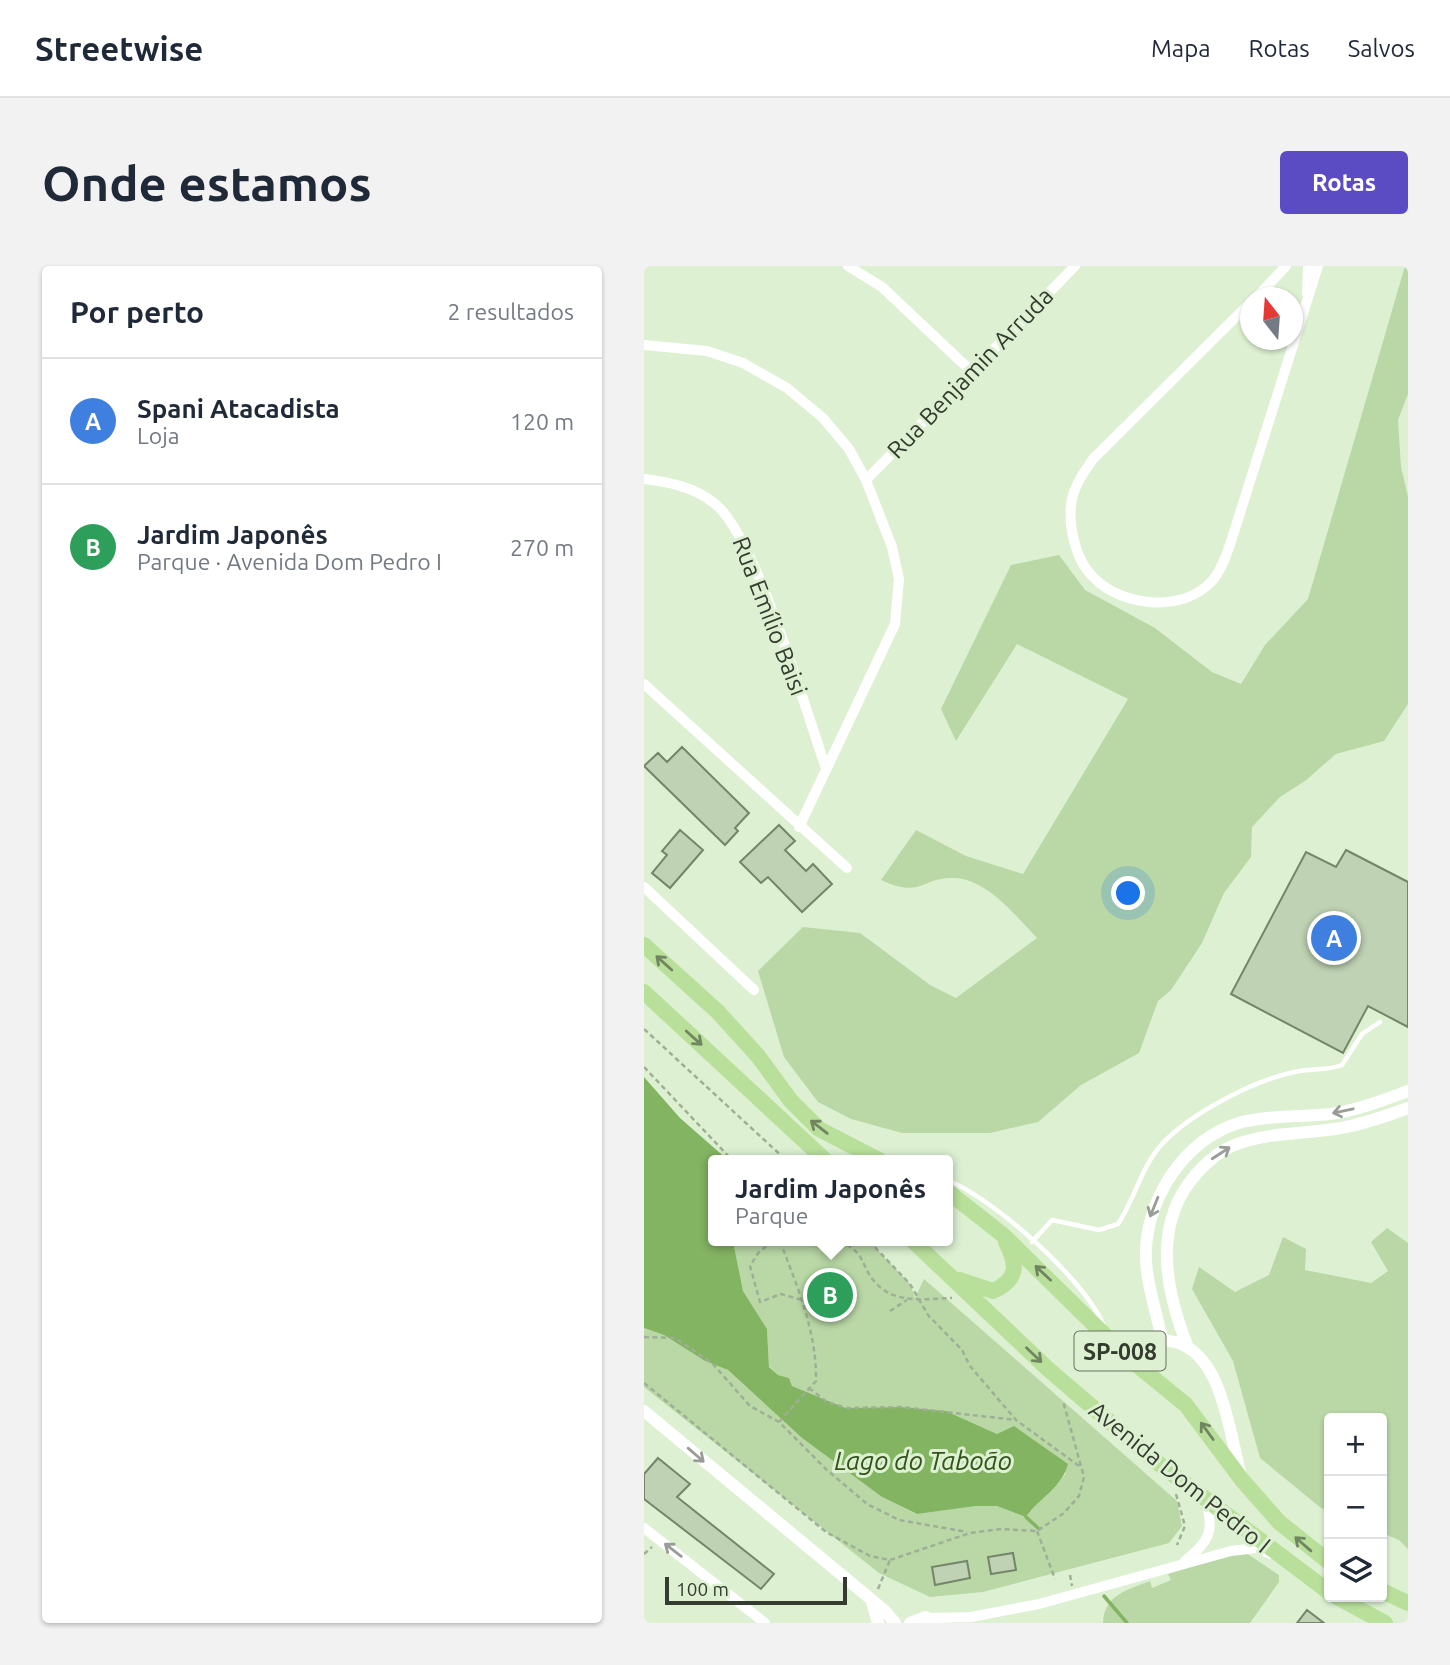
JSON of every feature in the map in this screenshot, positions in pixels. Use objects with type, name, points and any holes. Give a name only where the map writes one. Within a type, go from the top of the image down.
[{"type":"main road","points":[[644,945],[719,1012],[758,1056],[791,1101],[819,1129],[868,1155]]},
{"type":"main road","points":[[644,992],[820,1155]]},
{"type":"main road","name":"Avenida Dom Pedro I","points":[[953,1196],[1003,1235],[1125,1355],[1186,1405],[1242,1479],[1279,1522],[1324,1559]]},
{"type":"main road","points":[[952,1276],[982,1289],[993,1291],[1005,1286],[1016,1268],[1003,1235]]},
{"type":"main road","name":"Avenida Dom Pedro I","points":[[919,1246],[1048,1369],[1144,1452],[1324,1588]]},
{"type":"main road","points":[[1387,1593],[1408,1603]]},
{"type":"main road","points":[[1346,1602],[1385,1623]]},
{"type":"street","points":[[849,266],[882,287],[971,371]]},
{"type":"street","points":[[1056,266],[1066,275]]},
{"type":"street","name":"Rua Benjamin Arruda","points":[[866,480],[1075,266]]},
{"type":"street","points":[[1266,287],[1286,266]]},
{"type":"street","points":[[1275,278],[1293,266]]},
{"type":"street","points":[[1307,297],[1308,266]]},
{"type":"street","points":[[1303,310],[1318,266]]},
{"type":"street","points":[[1240,314],[1093,459],[1075,488],[1071,512],[1081,559],[1094,578],[1118,594],[1142,601],[1170,603],[1191,596],[1212,581],[1225,558],[1234,532],[1291,350]]},
{"type":"street","points":[[644,345],[707,351],[743,363],[787,388],[823,418],[849,449],[866,480],[892,547],[899,579],[895,624],[799,827]]},
{"type":"street","name":"Rua Emílio Baisi","points":[[644,479],[688,488],[715,503],[734,524],[752,558],[826,768]]},
{"type":"street","points":[[644,684],[846,868]]},
{"type":"street","points":[[644,887],[754,990]]},
{"type":"street","points":[[1162,1339],[1146,1264],[1146,1241],[1150,1215],[1161,1189],[1179,1164],[1202,1143],[1240,1123],[1270,1117],[1333,1114],[1408,1091]]},
{"type":"street","points":[[1187,1345],[1173,1300],[1166,1245],[1171,1216],[1186,1185],[1204,1165],[1237,1143],[1261,1137],[1342,1128],[1408,1108]]},
{"type":"street","points":[[1125,1355],[1149,1340],[1162,1339],[1187,1345],[1201,1355],[1211,1369],[1242,1479]]},
{"type":"street","points":[[644,1411],[896,1623],[971,1617],[1068,1597],[1185,1562],[1245,1548],[1256,1548],[1278,1556]]},
{"type":"street","points":[[1185,1562],[1210,1535],[1212,1524],[1202,1495]]},
{"type":"street","points":[[644,1528],[765,1623]]},
{"type":"street","points":[[870,1601],[878,1623]]},
{"type":"street","points":[[754,1614],[777,1623]]},
{"type":"street","points":[[959,1623],[971,1617]]},
{"type":"lane","points":[[1032,1242],[1052,1220],[1099,1230],[1118,1224],[1146,1167],[1161,1144],[1179,1128],[1222,1101],[1279,1076],[1342,1065],[1362,1034],[1380,1022]]},
{"type":"lane","points":[[953,1183],[992,1205],[1090,1299],[1110,1341]]},
{"type":"path","points":[[644,1029],[781,1155]]},
{"type":"path","points":[[644,1067],[728,1155]]},
{"type":"path","points":[[767,1246],[750,1266],[760,1302],[781,1294],[803,1300]]},
{"type":"path","points":[[780,1421],[816,1381],[816,1358],[803,1300],[782,1246]]},
{"type":"path","points":[[848,1246],[856,1251],[867,1265],[874,1281],[893,1296],[907,1300],[973,1297]]},
{"type":"path","points":[[874,1246],[910,1284],[928,1315],[962,1350],[970,1366],[1016,1420],[1079,1466]]},
{"type":"path","points":[[890,1311],[907,1300]]},
{"type":"path","points":[[644,1337],[675,1338],[712,1363],[750,1406],[780,1421],[827,1470],[867,1504],[899,1520],[931,1528],[970,1533]]},
{"type":"path","points":[[644,1383],[826,1532],[870,1556],[890,1560],[970,1533],[1001,1529],[1037,1531],[1064,1513],[1079,1496],[1084,1477],[1061,1398]]},
{"type":"path","points":[[808,1390],[827,1402],[846,1408],[901,1407],[1016,1420]]},
{"type":"path","points":[[1176,1494],[1185,1526],[1177,1545]]},
{"type":"path","points":[[1037,1531],[1055,1579]]},
{"type":"path","points":[[870,1601],[890,1560]]},
{"type":"shaded area","points":[[1405,266],[1408,266],[1408,394],[1398,420],[1401,467],[1408,497],[1408,704],[1384,741],[1336,754],[1305,781],[1280,797],[1252,827],[1251,857],[1224,893],[1202,943],[1171,990],[1158,1001],[1139,1053],[1081,1085],[1038,1122],[990,1133],[902,1133],[851,1119],[818,1102],[784,1057],[758,971],[803,927],[860,933],[930,985],[956,998],[1037,938],[1000,900],[966,880],[943,879],[905,888],[881,880],[916,830],[966,856],[1023,874],[1128,699],[1017,644],[956,741],[941,709],[1011,565],[1059,555],[1085,590],[1155,628],[1212,672],[1241,684],[1265,645],[1308,599]]},
{"type":"shaded area","points":[[1387,1228],[1408,1243],[1408,1549],[1399,1540],[1387,1535],[1387,1413],[1324,1413],[1324,1509],[1321,1508],[1260,1458],[1233,1361],[1192,1289],[1199,1267],[1235,1292],[1269,1275],[1283,1237],[1306,1249],[1305,1270],[1371,1283],[1388,1271],[1371,1242]]},
{"type":"shaded area","points":[[734,1246],[874,1246],[910,1284],[915,1298],[924,1279],[1177,1501],[1182,1526],[1169,1543],[983,1592],[930,1597],[879,1573],[644,1387],[644,1328],[664,1335],[705,1361],[728,1370],[802,1438],[882,1497],[916,1514],[997,1506],[1026,1517],[1066,1473],[1005,1432],[997,1434],[946,1411],[901,1407],[847,1408],[792,1386],[789,1378],[778,1375],[769,1366],[767,1329],[743,1291]]},
{"type":"shaded area","points":[[1243,1551],[1279,1575],[1279,1582],[1250,1623],[1103,1623],[1104,1614],[1112,1600],[1125,1591],[1150,1581],[1152,1588],[1171,1580],[1168,1574]]},
{"type":"water","name":"Lago do Taboão","points":[[644,1077],[680,1118],[722,1155],[708,1155],[708,1246],[734,1246],[743,1291],[767,1329],[769,1367],[778,1375],[789,1378],[792,1386],[846,1408],[901,1407],[946,1411],[997,1434],[1014,1426],[1068,1464],[1060,1480],[1026,1517],[997,1506],[917,1514],[882,1497],[802,1438],[728,1370],[705,1361],[664,1335],[644,1328]]},
{"type":"building","points":[[682,747],[749,813],[735,828],[738,831],[725,845],[644,766],[658,753],[667,762]]},
{"type":"building","points":[[779,825],[795,841],[785,850],[806,871],[813,864],[832,884],[802,912],[768,877],[761,883],[740,862]]},
{"type":"building","points":[[680,830],[703,850],[670,888],[652,873],[667,855],[662,851]]},
{"type":"building","points":[[1346,850],[1408,882],[1408,1027],[1368,1006],[1343,1053],[1231,994],[1306,852],[1336,867]]},
{"type":"building","points":[[658,1458],[690,1484],[677,1497],[774,1574],[761,1589],[644,1499],[644,1474]]},
{"type":"building","points":[[1013,1553],[1016,1570],[991,1574],[988,1557]]},
{"type":"building","points":[[967,1561],[970,1578],[935,1585],[932,1567]]},
{"type":"building","points":[[1307,1610],[1324,1623],[1297,1623]]},
{"type":"waterway","points":[[1026,1517],[1038,1528]]},
{"type":"waterway","points":[[1104,1596],[1127,1623]]},
{"type":"place","name":"Spani Atacadista","points":[[1334,938]]},
{"type":"place","name":"Jardim Japonês","points":[[830,1295]]}]
